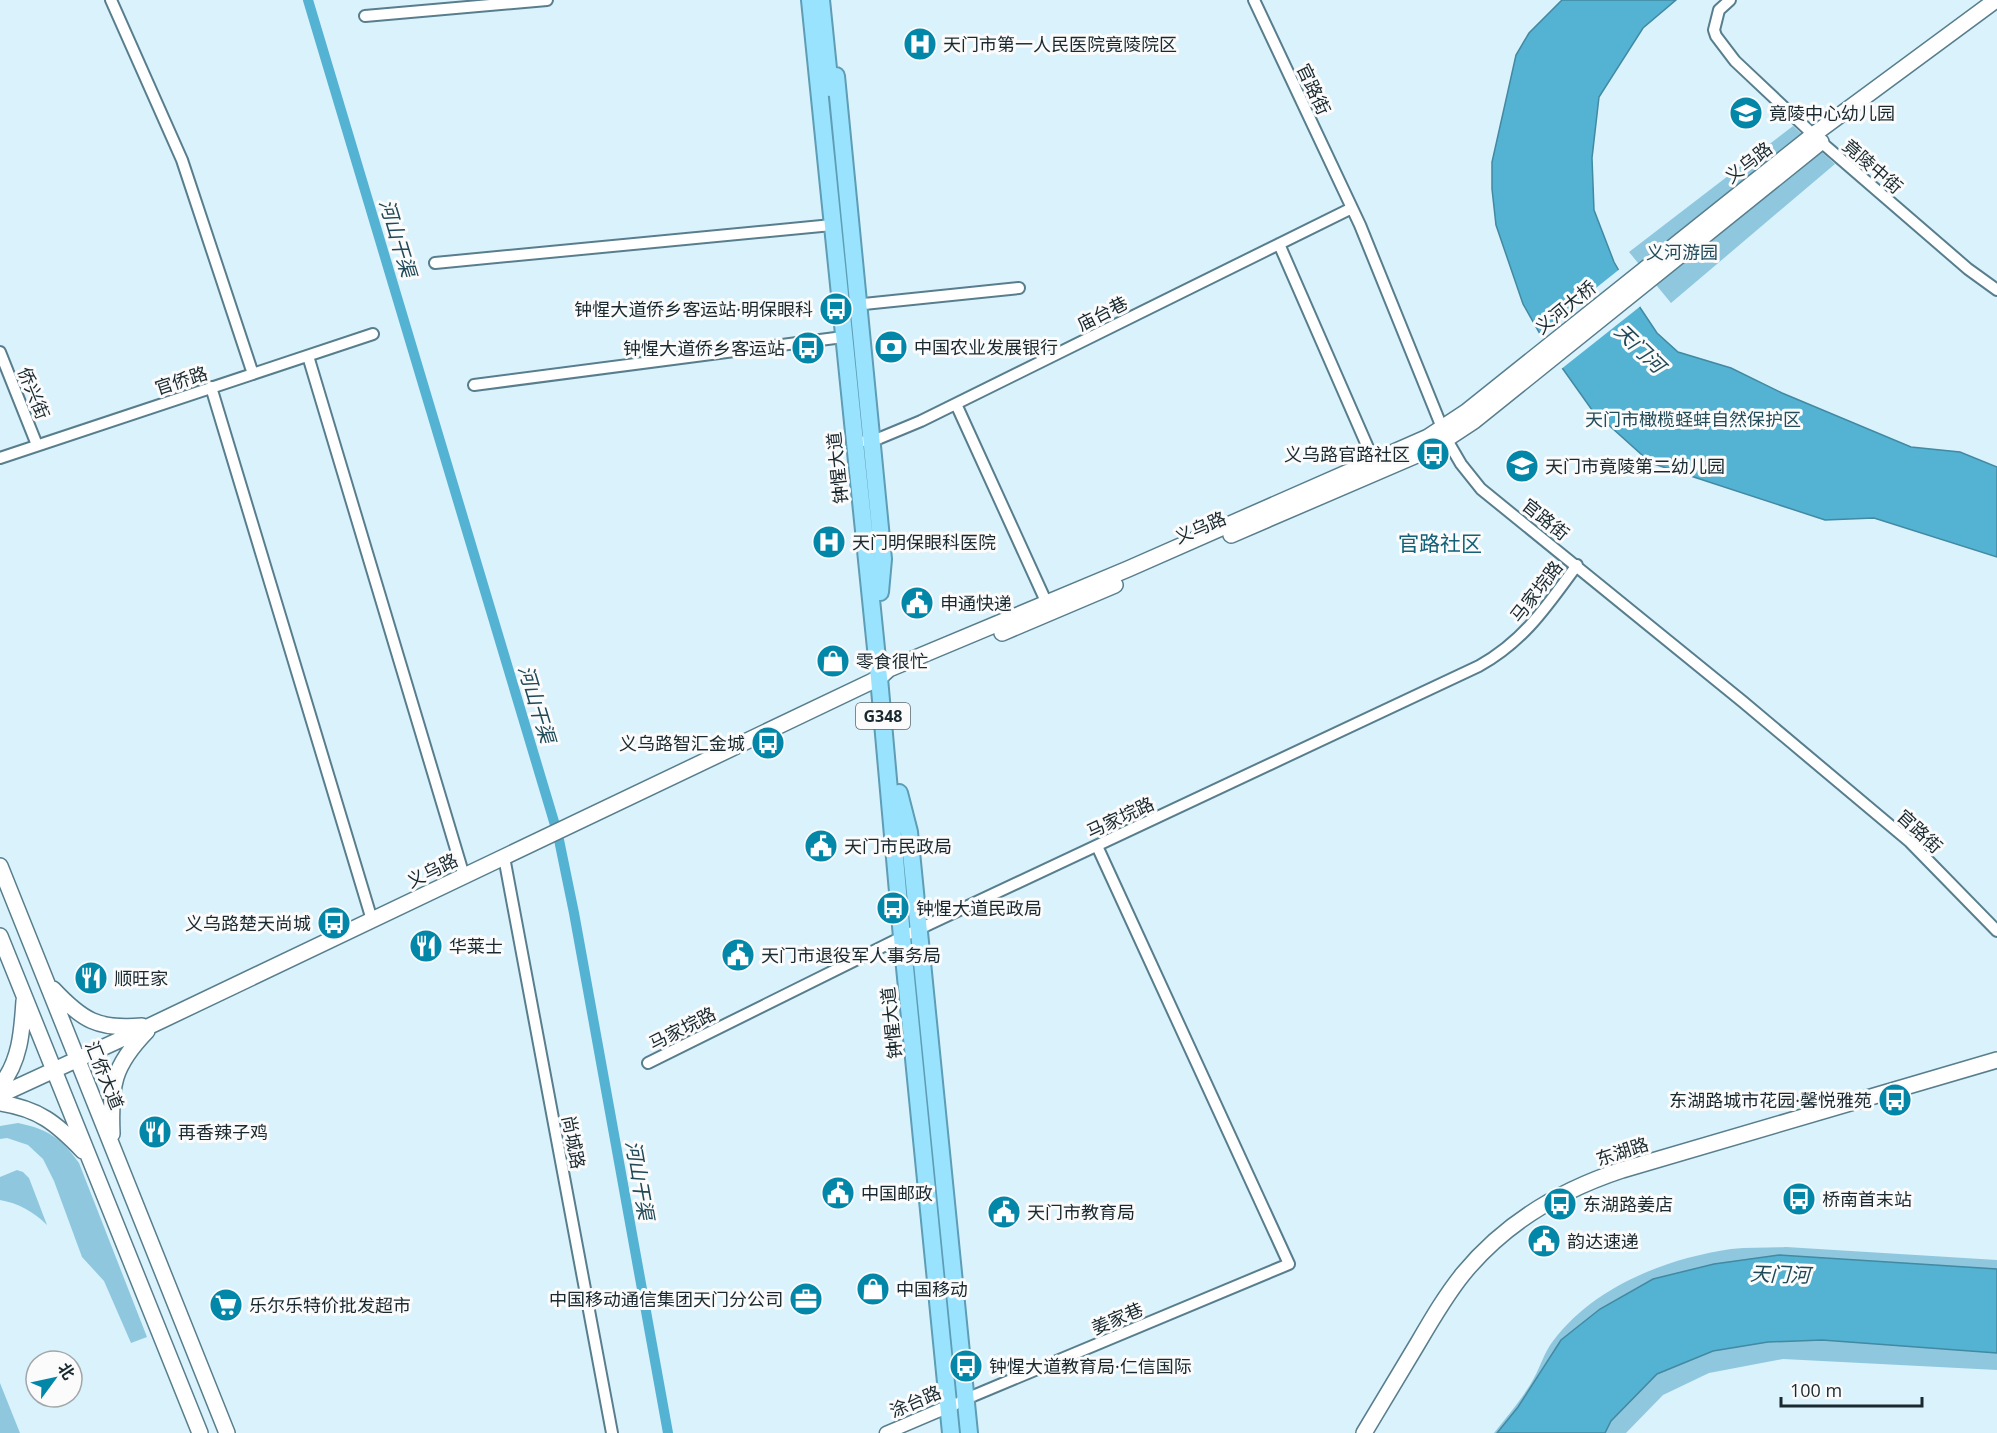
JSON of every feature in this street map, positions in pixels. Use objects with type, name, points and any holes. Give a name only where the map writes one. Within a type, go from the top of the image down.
[{"type":"highway","points":[[802,0],[828,225]]},
{"type":"highway","name":"钟惺大道","points":[[810,0],[828,225],[840,338],[886,675],[906,935],[922,1093],[949,1275],[953,1404],[951,1433]]},
{"type":"highway","name":"钟惺大道","points":[[821,0],[868,440],[875,592]]},
{"type":"highway","points":[[828,0],[854,305]]},
{"type":"highway","name":"钟惺大道","points":[[922,1093],[928,1234],[953,1404],[961,1433]]},
{"type":"highway","points":[[943,1433],[953,1404]]},
{"type":"highway","points":[[953,1404],[969,1433]]},
{"type":"main road","name":"义乌路","points":[[1645,276],[1996,0]]},
{"type":"main road","name":"义乌路","points":[[1817,139],[1997,12]]},
{"type":"main road","name":"义河大桥","points":[[1517,378],[1645,276]]},
{"type":"main road","name":"义乌路","points":[[0,1095],[154,1024],[886,675],[1049,608],[1376,467],[1419,442],[1445,434],[1517,378]]},
{"type":"main road","name":"汇侨大道","points":[[0,866],[227,1433]]},
{"type":"main road","points":[[0,936],[200,1433]]},
{"type":"main road","points":[[47,983],[70,1007],[87,1020],[110,1027],[154,1024]]},
{"type":"main road","points":[[0,1086],[10,1072],[19,1049],[24,995]]},
{"type":"main road","points":[[113,1146],[111,1101],[117,1071],[128,1052],[154,1024]]},
{"type":"main road","name":"东湖路","points":[[1364,1433],[1438,1309],[1464,1273],[1504,1234],[1555,1199],[1588,1182],[1622,1170],[1997,1060]]},
{"type":"main road","name":"东湖路","points":[[1371,1433],[1444,1312],[1469,1277],[1517,1230],[1563,1200],[1605,1181],[1997,1067]]},
{"type":"main road","points":[[0,1103],[32,1111],[51,1120],[88,1156]]},
{"type":"street","points":[[111,0],[182,160],[253,374]]},
{"type":"street","points":[[365,16],[547,0]]},
{"type":"street","name":"官路街","points":[[1254,0],[1352,208],[1445,434],[1461,464],[1481,489],[1910,842],[1997,931]]},
{"type":"street","name":"竟陵中街","points":[[1730,0],[1719,10],[1714,30],[1716,36],[1745,72],[1817,139],[1968,269],[1997,290]]},
{"type":"street","name":"庙台巷","points":[[868,440],[890,435],[956,404],[1352,208]]},
{"type":"street","points":[[435,263],[828,225]]},
{"type":"street","points":[[1279,244],[1376,467]]},
{"type":"street","points":[[854,305],[1019,288]]},
{"type":"street","name":"官侨路","points":[[0,458],[373,334]]},
{"type":"street","points":[[474,386],[840,338]]},
{"type":"street","name":"侨兴街","points":[[0,352],[37,445]]},
{"type":"street","points":[[308,356],[464,876]]},
{"type":"street","points":[[211,387],[372,920]]},
{"type":"street","points":[[956,404],[1049,608]]},
{"type":"street","name":"马家垸路","points":[[648,1063],[906,935],[1479,666],[1505,650],[1526,631],[1577,566]]},
{"type":"street","name":"姜家巷","points":[[953,1404],[1289,1264],[1097,846]]},
{"type":"street","name":"尚城路","points":[[504,857],[612,1433]]},
{"type":"street","name":"涂台路","points":[[886,1433],[953,1404]]},
{"type":"green space","name":"义河游园","points":[[1793,126],[1835,164],[1671,303],[1629,252]]},
{"type":"green space","points":[[18,1123],[38,1128],[53,1136],[79,1163],[147,1337],[131,1343],[104,1281],[82,1257],[54,1181],[43,1159],[28,1145],[7,1138],[0,1139],[0,1126]]},
{"type":"green space","points":[[17,1170],[29,1178],[47,1225],[25,1209],[0,1200],[0,1177]]},
{"type":"green space","points":[[1786,1247],[1997,1260],[1997,1370],[1783,1359],[1709,1373],[1663,1395],[1626,1433],[1494,1433],[1530,1385],[1553,1341],[1589,1305],[1610,1291],[1632,1278],[1681,1260],[1738,1248]]},
{"type":"green space","points":[[0,1383],[20,1433],[0,1433]]},
{"type":"water","name":"天门市橄榄蛏蚌自然保护区","points":[[1562,0],[1676,0],[1643,28],[1599,97],[1592,158],[1594,210],[1614,262],[1657,333],[1678,352],[1731,368],[1782,393],[1911,447],[1960,452],[1997,467],[1997,557],[1874,518],[1825,520],[1651,463],[1592,410],[1548,348],[1523,304],[1496,225],[1492,189],[1492,162],[1516,55],[1529,33]]},
{"type":"water","name":"天门河","points":[[1779,1255],[1997,1269],[1997,1353],[1822,1340],[1768,1342],[1713,1351],[1657,1374],[1611,1421],[1605,1433],[1497,1433],[1518,1407],[1561,1340],[1600,1309],[1653,1279],[1714,1264]]},
{"type":"pier","points":[[1621,268],[1642,305],[1560,370],[1537,335]]},
{"type":"waterway","name":"河山干渠","points":[[308,0],[558,835],[668,1433]]},
{"type":"place","name":"天门市第一人民医院竟陵院区","points":[[920,44]]},
{"type":"place","name":"竟陵中心幼儿园","points":[[1746,113]]},
{"type":"place","name":"钟惺大道侨乡客运站·明保眼科","points":[[836,309]]},
{"type":"place","name":"中国农业发展银行","points":[[891,347]]},
{"type":"place","name":"钟惺大道侨乡客运站","points":[[808,348]]},
{"type":"place","name":"义乌路官路社区","points":[[1433,454]]},
{"type":"place","name":"天门市竟陵第二幼儿园","points":[[1522,466]]},
{"type":"place","name":"天门明保眼科医院","points":[[829,542]]},
{"type":"place","name":"申通快递","points":[[917,603]]},
{"type":"place","name":"零食很忙","points":[[833,661]]},
{"type":"place","name":"义乌路智汇金城","points":[[768,743]]},
{"type":"place","name":"天门市民政局","points":[[821,846]]},
{"type":"place","name":"钟惺大道民政局","points":[[893,908]]},
{"type":"place","name":"义乌路楚天尚城","points":[[334,923]]},
{"type":"place","name":"华莱士","points":[[426,946]]},
{"type":"place","name":"天门市退役军人事务局","points":[[738,955]]},
{"type":"place","name":"顺旺家","points":[[91,978]]},
{"type":"place","name":"东湖路城市花园·馨悦雅苑","points":[[1895,1100]]},
{"type":"place","name":"再香辣子鸡","points":[[155,1132]]},
{"type":"place","name":"中国邮政","points":[[838,1193]]},
{"type":"place","name":"桥南首末站","points":[[1799,1199]]},
{"type":"place","name":"东湖路姜店","points":[[1560,1204]]},
{"type":"place","name":"天门市教育局","points":[[1004,1212]]},
{"type":"place","name":"韵达速递","points":[[1544,1241]]},
{"type":"place","name":"中国移动","points":[[873,1289]]},
{"type":"place","name":"中国移动通信集团天门分公司","points":[[806,1299]]},
{"type":"place","name":"乐尔乐特价批发超市","points":[[226,1305]]},
{"type":"place","name":"钟惺大道教育局·仁信国际","points":[[966,1366]]},
{"type":"district","name":"官路社区","points":[[1440,543]]}]
